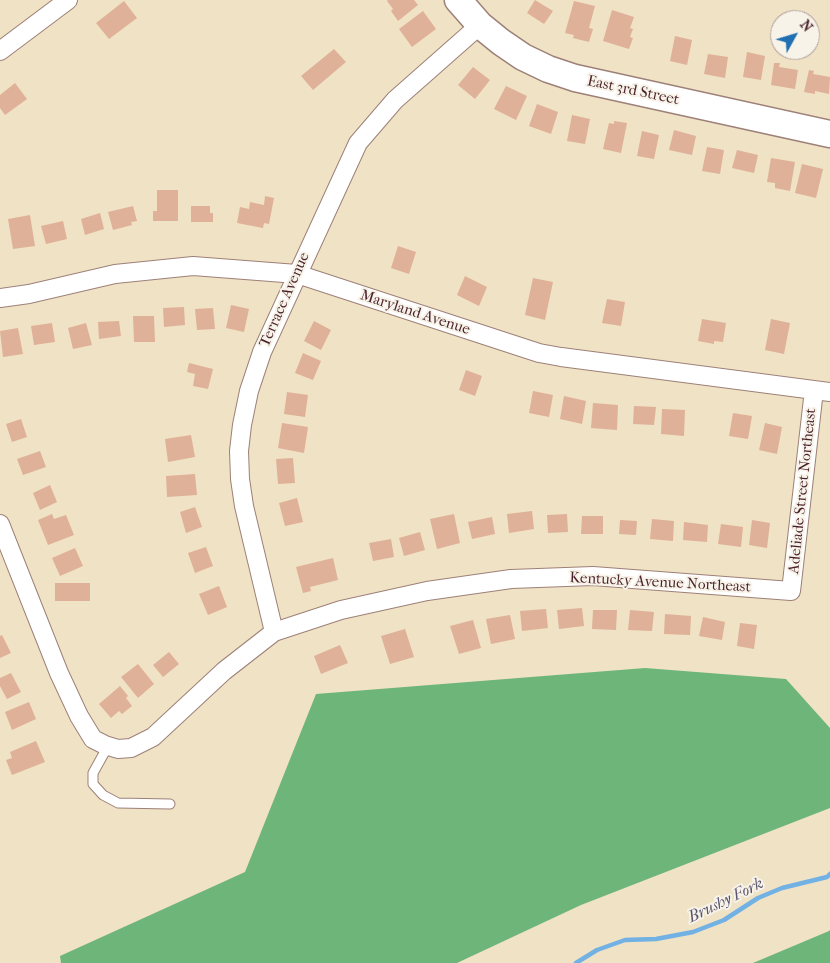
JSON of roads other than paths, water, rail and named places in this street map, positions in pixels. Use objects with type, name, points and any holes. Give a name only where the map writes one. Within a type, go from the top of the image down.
[{"type":"street","points":[[0,51],[68,0]]},
{"type":"street","name":"East 3rd Street","points":[[458,0],[480,24],[501,42],[523,57],[548,69],[575,78],[830,134]]},
{"type":"street","name":"Terrace Avenue","points":[[274,632],[244,506],[240,479],[239,452],[242,424],[249,391],[262,352],[358,144],[395,100],[480,24]]},
{"type":"street","name":"Maryland Avenue","points":[[0,298],[29,294],[115,274],[194,266],[297,274],[539,353],[822,391]]},
{"type":"street","name":"Adeliade Street Northeast","points":[[792,592],[822,391]]},
{"type":"street","points":[[0,524],[59,673],[79,716],[92,739],[108,746]]},
{"type":"street","name":"Kentucky Avenue Northeast","points":[[108,746],[118,749],[131,748],[152,737],[224,671],[274,632],[341,610],[427,591],[511,579],[593,576],[792,592]]},
{"type":"lane","points":[[108,746],[93,773],[93,784],[103,796],[118,804],[170,804]]},
{"type":"waterway","name":"Brushy Fork","points":[[576,963],[597,950],[625,940],[656,939],[693,932],[724,920],[758,898],[782,888],[827,877],[830,874]]}]
